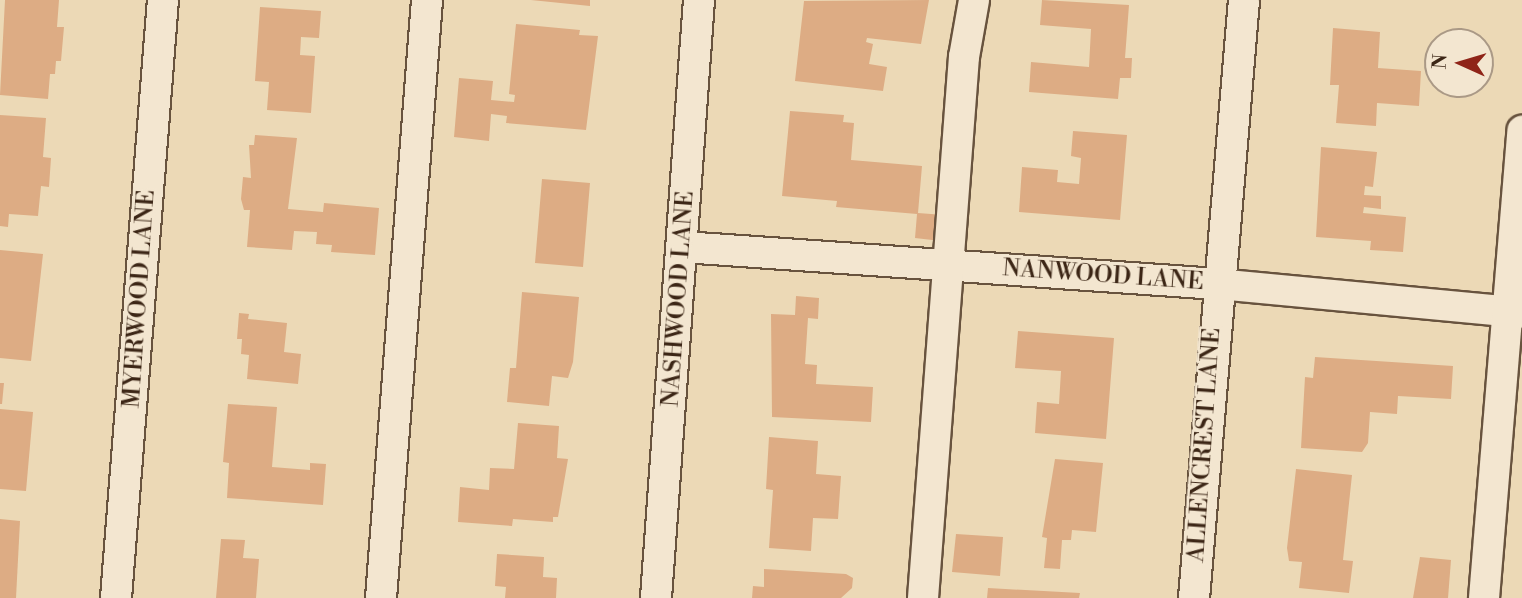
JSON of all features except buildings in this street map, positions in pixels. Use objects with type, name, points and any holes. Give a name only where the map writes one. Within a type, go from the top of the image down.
[{"type":"street","name":"MYERWOOD LANE","points":[[116,598],[163,0]]},
{"type":"street","points":[[381,598],[427,0]]},
{"type":"street","name":"NASHWOOD LANE","points":[[656,598],[699,0]]},
{"type":"street","points":[[923,598],[964,57],[974,0]]},
{"type":"street","name":"ALLENCREST LANE","points":[[1194,598],[1218,284],[1244,0]]},
{"type":"street","points":[[1484,598],[1514,312],[1522,131]]},
{"type":"street","name":"NANWOOD LANE","points":[[683,247],[1218,284],[1514,312]]}]
